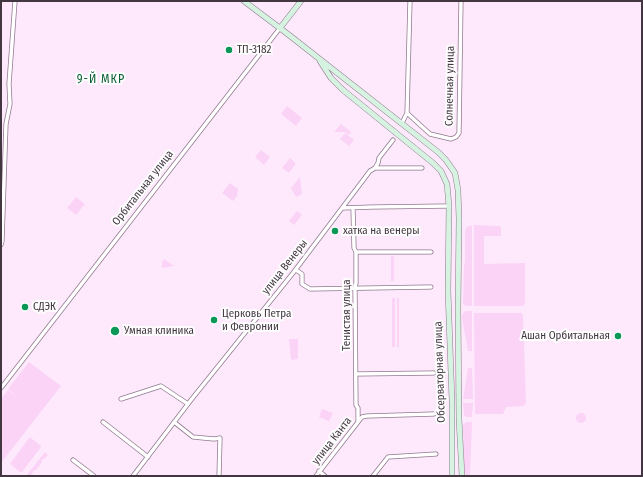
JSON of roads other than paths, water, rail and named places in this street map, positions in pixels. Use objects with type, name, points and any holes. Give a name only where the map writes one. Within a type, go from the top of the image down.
[{"type":"main road","name":"Обсерваторная улица","points":[[244,1],[402,123],[438,152],[451,166],[458,190],[459,419],[462,476]]},
{"type":"main road","name":"Орбитальная улица","points":[[280,28],[302,1]]},
{"type":"main road","name":"Обсерваторная улица","points":[[317,57],[331,78],[343,90],[433,163],[441,171],[447,184],[449,206],[448,290],[452,401],[452,476]]},
{"type":"main road","points":[[372,114],[377,109],[384,110]]},
{"type":"main road","points":[[448,268],[453,274],[459,275]]},
{"type":"street","points":[[1,242],[6,124],[10,104],[8,95],[16,1]]},
{"type":"street","points":[[402,123],[407,113],[410,1]]},
{"type":"street","name":"Солнечная улица","points":[[407,113],[430,134],[451,139],[456,137],[459,133],[460,1]]},
{"type":"street","name":"Орбитальная улица","points":[[1,388],[280,28]]},
{"type":"street","points":[[1,124],[6,124]]},
{"type":"street","name":"улица Венеры","points":[[133,476],[188,404],[296,270],[370,171],[375,168],[380,158],[393,140]]},
{"type":"street","points":[[375,168],[422,168]]},
{"type":"street","points":[[342,208],[449,206]]},
{"type":"street","name":"Тенистая улица","points":[[353,208],[354,248],[356,252],[356,405],[358,408],[358,422]]},
{"type":"street","points":[[356,252],[431,252]]},
{"type":"street","points":[[296,270],[302,274],[302,284],[310,289],[432,287]]},
{"type":"street","points":[[356,374],[434,373]]},
{"type":"street","points":[[1,379],[5,382]]},
{"type":"street","points":[[121,399],[161,386],[188,404]]},
{"type":"street","name":"улица Канта","points":[[316,476],[362,417],[434,414]]},
{"type":"street","points":[[103,422],[148,457]]},
{"type":"street","points":[[174,422],[193,437],[214,439],[220,438],[218,476]]},
{"type":"street","points":[[373,476],[388,457],[436,454]]},
{"type":"street","points":[[74,460],[94,476]]},
{"type":"street","points":[[319,472],[325,476]]},
{"type":"place","name":"ТП-3182","points":[[229,50]]},
{"type":"place","name":"хатка на венеры","points":[[335,231]]},
{"type":"place","name":"СДЭК","points":[[25,307]]},
{"type":"place","name":"Церковь Петра и Февронии","points":[[214,320]]},
{"type":"place","name":"Умная клиника","points":[[115,331]]},
{"type":"place","name":"Ашан Орбитальная","points":[[618,336]]},
{"type":"district","name":"9-Й МКР","points":[[101,80]]}]
